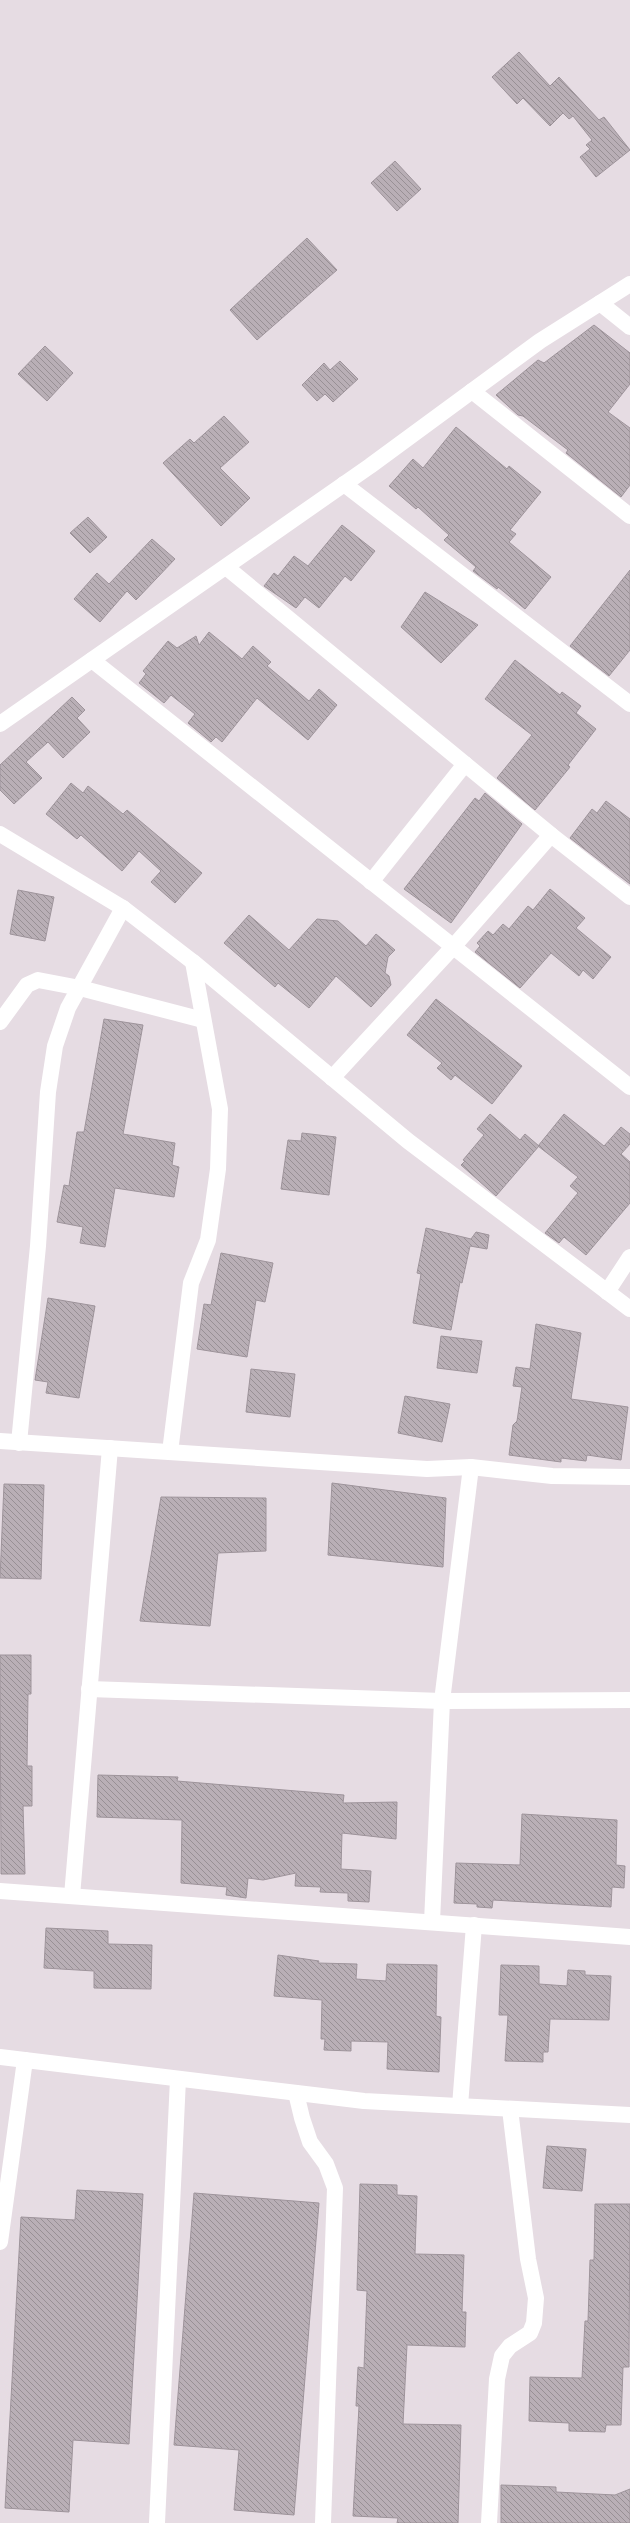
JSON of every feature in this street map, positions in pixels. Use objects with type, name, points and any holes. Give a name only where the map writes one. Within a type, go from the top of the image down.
[{"type":"street","points":[[0,724],[344,484],[540,341],[630,284]]},
{"type":"street","points":[[600,303],[630,327]]},
{"type":"street","points":[[472,391],[630,516]]},
{"type":"street","points":[[344,484],[630,704]]},
{"type":"street","points":[[226,567],[551,835],[630,897]]},
{"type":"street","points":[[92,660],[630,1088]]},
{"type":"street","points":[[371,882],[465,764]]},
{"type":"street","points":[[0,834],[123,908],[193,962],[408,1141],[630,1309]]},
{"type":"street","points":[[332,1078],[453,947],[551,835]]},
{"type":"street","points":[[19,1442],[38,1246],[48,1092],[55,1046],[68,1008],[123,908]]},
{"type":"street","points":[[170,1452],[191,1283],[208,1240],[218,1169],[220,1109],[193,962]]},
{"type":"street","points":[[0,1022],[27,985],[38,980],[80,988],[203,1020]]},
{"type":"street","points":[[607,1292],[630,1257]]},
{"type":"street","points":[[0,1441],[427,1469],[471,1467],[552,1476],[630,1477]]},
{"type":"street","points":[[72,1896],[110,1448]]},
{"type":"street","points":[[432,1922],[442,1701],[471,1467]]},
{"type":"street","points":[[90,1689],[442,1701],[630,1700]]},
{"type":"street","points":[[0,1891],[630,1937]]},
{"type":"street","points":[[460,2106],[474,1925]]},
{"type":"street","points":[[0,2057],[364,2101],[630,2115]]},
{"type":"street","points":[[0,2242],[1,2220],[25,2060]]},
{"type":"street","points":[[157,2523],[178,2079]]},
{"type":"street","points":[[296,2093],[310,2142],[326,2164],[335,2188],[323,2523]]},
{"type":"street","points":[[489,2523],[497,2379],[502,2356],[510,2346],[530,2334],[534,2323],[536,2298],[528,2259],[510,2109]]},
{"type":"building","points":[[519,52],[550,86],[559,77],[599,120],[604,117],[630,150],[596,177],[580,157],[590,149],[586,145],[592,140],[573,116],[569,119],[563,113],[550,126],[523,98],[517,104],[492,77]]},
{"type":"building","points":[[395,161],[421,189],[397,211],[371,183]]},
{"type":"building","points":[[307,238],[337,270],[257,340],[230,310]]},
{"type":"building","points":[[594,325],[630,353],[630,384],[608,412],[630,428],[630,485],[621,497],[566,453],[568,450],[523,416],[518,415],[496,395],[538,360],[544,363]]},
{"type":"building","points":[[45,346],[73,373],[47,401],[18,374]]},
{"type":"building","points":[[340,361],[358,379],[333,402],[325,394],[317,401],[302,385],[324,363],[330,370]]},
{"type":"building","points":[[224,416],[249,442],[220,468],[250,498],[221,526],[163,463],[190,439],[194,443]]},
{"type":"building","points":[[456,427],[507,469],[509,466],[541,492],[510,530],[516,534],[509,542],[551,577],[525,609],[498,587],[497,589],[473,571],[476,567],[444,540],[449,535],[418,507],[416,509],[389,486],[413,459],[423,468]]},
{"type":"building","points":[[88,517],[107,537],[90,553],[70,533]]},
{"type":"building","points":[[342,525],[375,551],[351,581],[345,576],[319,608],[305,597],[296,608],[264,586],[274,573],[278,576],[294,556],[308,566]]},
{"type":"building","points":[[152,539],[175,559],[136,600],[127,591],[100,622],[74,599],[97,573],[109,584]]},
{"type":"building","points":[[630,570],[630,650],[609,676],[570,646]]},
{"type":"building","points":[[425,592],[478,625],[441,663],[401,627]]},
{"type":"building","points":[[209,632],[242,659],[253,646],[271,662],[267,666],[309,701],[319,689],[337,705],[308,740],[257,698],[222,742],[216,737],[211,742],[188,723],[195,714],[171,695],[164,703],[139,683],[146,674],[143,671],[168,641],[177,648],[196,636],[199,645]]},
{"type":"building","points":[[515,660],[560,695],[562,692],[581,706],[576,713],[596,729],[568,765],[570,767],[535,810],[497,778],[532,735],[485,699]]},
{"type":"building","points":[[72,697],[85,710],[77,718],[90,732],[63,758],[48,742],[26,762],[42,778],[14,804],[0,790],[0,765]]},
{"type":"building","points":[[71,783],[83,793],[88,786],[123,814],[127,810],[202,873],[175,903],[151,882],[161,871],[139,851],[122,871],[81,835],[77,839],[46,814]]},
{"type":"building","points":[[485,793],[522,824],[451,923],[404,889],[475,798],[479,801]]},
{"type":"building","points":[[606,801],[630,819],[630,884],[570,838],[592,809],[597,813]]},
{"type":"building","points":[[550,889],[585,918],[576,928],[611,957],[593,979],[583,970],[579,976],[551,953],[520,988],[475,952],[480,946],[477,943],[488,931],[493,935],[503,924],[509,929],[528,906],[533,910]]},
{"type":"building","points":[[18,890],[54,897],[45,941],[10,934]]},
{"type":"building","points":[[249,915],[289,950],[317,919],[338,921],[366,946],[376,934],[395,950],[388,957],[385,973],[389,976],[391,985],[371,1007],[336,976],[309,1008],[278,983],[275,987],[224,943]]},
{"type":"building","points":[[436,999],[522,1066],[492,1104],[455,1075],[451,1080],[437,1068],[442,1063],[407,1035]]},
{"type":"building","points":[[104,1019],[143,1025],[123,1134],[175,1143],[172,1165],[179,1167],[174,1197],[115,1188],[105,1247],[80,1243],[83,1227],[57,1222],[64,1185],[69,1186],[77,1132],[84,1132]]},
{"type":"building","points":[[490,1114],[520,1140],[525,1134],[539,1146],[496,1196],[461,1165],[465,1161],[463,1160],[484,1135],[477,1129]]},
{"type":"building","points":[[564,1114],[604,1146],[621,1127],[630,1134],[630,1144],[621,1154],[630,1162],[630,1203],[586,1255],[564,1237],[559,1243],[545,1233],[578,1193],[570,1186],[578,1177],[538,1146]]},
{"type":"building","points":[[302,1133],[336,1137],[329,1195],[281,1189],[288,1140],[301,1141]]},
{"type":"building","points":[[426,1228],[471,1239],[476,1232],[489,1235],[487,1249],[470,1246],[462,1283],[460,1282],[451,1330],[413,1323],[421,1274],[417,1273]]},
{"type":"building","points":[[221,1253],[273,1263],[265,1302],[256,1300],[247,1357],[197,1349],[204,1304],[211,1305]]},
{"type":"building","points":[[48,1298],[95,1306],[79,1398],[46,1393],[48,1382],[35,1380]]},
{"type":"building","points":[[536,1324],[581,1333],[571,1399],[628,1407],[621,1460],[587,1455],[586,1461],[561,1458],[561,1462],[509,1455],[513,1425],[517,1421],[522,1387],[513,1386],[516,1367],[530,1369]]},
{"type":"building","points":[[441,1336],[482,1341],[477,1373],[437,1368]]},
{"type":"building","points":[[251,1369],[295,1374],[290,1417],[246,1412]]},
{"type":"building","points":[[405,1396],[450,1404],[442,1442],[398,1433]]},
{"type":"building","points":[[332,1483],[446,1498],[443,1567],[328,1555]]},
{"type":"building","points":[[4,1484],[44,1485],[41,1579],[0,1578]]},
{"type":"building","points":[[161,1497],[266,1498],[266,1551],[218,1553],[210,1626],[140,1621]]},
{"type":"building","points":[[0,1655],[31,1655],[31,1694],[28,1694],[27,1766],[32,1766],[32,1806],[23,1806],[25,1874],[1,1874]]},
{"type":"building","points":[[98,1775],[178,1777],[177,1781],[344,1795],[343,1803],[397,1802],[396,1839],[342,1833],[341,1869],[371,1871],[369,1902],[348,1901],[348,1893],[320,1892],[321,1887],[295,1886],[296,1873],[263,1880],[248,1878],[246,1898],[226,1895],[227,1887],[181,1883],[182,1820],[97,1817]]},
{"type":"building","points":[[522,1814],[617,1820],[616,1865],[625,1866],[624,1888],[612,1887],[611,1907],[493,1900],[492,1908],[477,1907],[477,1904],[454,1903],[456,1863],[520,1865]]},
{"type":"building","points":[[46,1928],[108,1931],[108,1944],[152,1945],[151,1989],[94,1988],[94,1971],[44,1968]]},
{"type":"building","points":[[278,1955],[319,1961],[318,1963],[357,1964],[356,1979],[386,1981],[387,1964],[437,1965],[436,2016],[441,2017],[439,2072],[387,2069],[388,2042],[351,2041],[351,2051],[324,2050],[325,2039],[321,2039],[322,2000],[274,1996]]},
{"type":"building","points":[[501,1965],[539,1966],[539,1984],[567,1986],[568,1970],[585,1971],[585,1975],[611,1976],[609,2020],[550,2019],[548,2052],[543,2052],[543,2062],[505,2061],[508,2015],[499,2015]]},
{"type":"building","points":[[547,2146],[586,2149],[582,2191],[543,2188]]},
{"type":"building","points":[[360,2184],[397,2185],[397,2195],[417,2196],[415,2254],[464,2255],[462,2312],[466,2312],[465,2347],[407,2345],[403,2424],[461,2425],[458,2523],[397,2523],[398,2518],[353,2516],[359,2406],[356,2406],[358,2367],[364,2368],[367,2291],[357,2290]]},
{"type":"building","points":[[77,2190],[143,2194],[129,2444],[73,2440],[69,2512],[5,2508],[21,2217],[75,2220]]},
{"type":"building","points":[[194,2193],[319,2203],[294,2515],[234,2510],[239,2450],[174,2445]]},
{"type":"building","points":[[595,2204],[630,2204],[629,2367],[623,2367],[621,2425],[606,2425],[605,2432],[569,2431],[569,2423],[529,2421],[530,2377],[582,2378],[585,2321],[588,2321],[590,2260],[594,2260]]},
{"type":"building","points":[[501,2485],[556,2487],[556,2492],[615,2495],[630,2489],[630,2523],[501,2523]]}]
